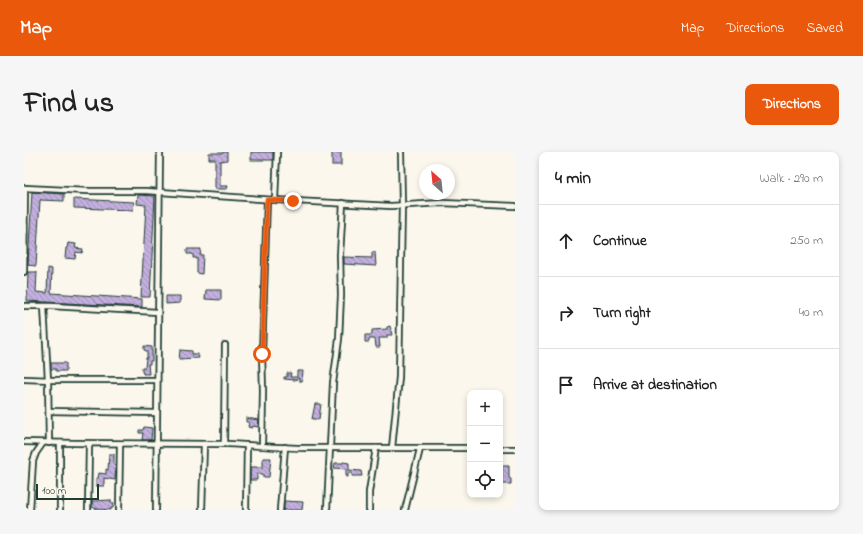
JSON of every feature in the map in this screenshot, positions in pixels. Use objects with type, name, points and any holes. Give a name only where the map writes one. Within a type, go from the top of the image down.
[{"type":"street","points":[[156,510],[160,152]]},
{"type":"street","points":[[275,200],[277,152]]},
{"type":"street","points":[[392,448],[399,377],[402,205],[401,152]]},
{"type":"street","points":[[24,272],[25,188],[159,192],[267,200],[343,203],[402,205],[442,203],[515,206]]},
{"type":"street","points":[[262,446],[264,391],[262,354],[267,200]]},
{"type":"street","points":[[327,510],[334,383],[339,339],[341,295],[340,255],[343,203]]},
{"type":"street","points":[[24,306],[158,312]]},
{"type":"street","points":[[44,306],[48,380],[49,443]]},
{"type":"street","points":[[224,444],[225,345]]},
{"type":"street","points":[[24,379],[157,380]]},
{"type":"street","points":[[49,411],[157,413]]},
{"type":"street","points":[[24,442],[89,444],[224,444],[330,448],[467,448]]},
{"type":"street","points":[[30,510],[33,461],[36,453],[43,443]]},
{"type":"street","points":[[60,443],[60,510]]},
{"type":"street","points":[[88,510],[89,444]]},
{"type":"street","points":[[119,510],[120,444]]},
{"type":"street","points":[[202,510],[204,444]]},
{"type":"street","points":[[246,510],[247,445]]},
{"type":"street","points":[[280,510],[285,447]]},
{"type":"street","points":[[369,510],[369,492],[376,448]]},
{"type":"street","points":[[405,510],[420,448]]},
{"type":"street","points":[[503,449],[515,449]]},
{"type":"street","points":[[24,496],[31,494]]},
{"type":"building","points":[[227,152],[227,160],[220,161],[220,186],[228,186],[227,189],[215,189],[215,159],[209,159],[209,153]]},
{"type":"building","points":[[251,152],[273,152],[273,160],[251,160]]},
{"type":"building","points":[[332,152],[341,152],[341,165],[332,165]]},
{"type":"building","points":[[32,192],[64,194],[64,201],[40,200],[36,266],[28,265]]},
{"type":"building","points":[[138,195],[155,196],[150,297],[141,297],[146,205],[137,204]]},
{"type":"building","points":[[74,199],[134,202],[133,210],[74,208]]},
{"type":"building","points":[[68,243],[76,244],[75,248],[83,249],[82,253],[76,252],[75,259],[65,258]]},
{"type":"building","points":[[187,249],[201,249],[200,255],[203,255],[202,274],[197,273],[197,258],[193,258],[193,254],[187,254]]},
{"type":"building","points":[[372,252],[375,252],[376,266],[344,264],[344,257],[372,258]]},
{"type":"building","points":[[48,268],[52,269],[51,293],[142,299],[142,307],[27,301],[28,272],[37,272],[36,292],[47,293]]},
{"type":"building","points":[[206,290],[221,290],[221,300],[205,299]]},
{"type":"building","points":[[166,296],[180,296],[180,303],[166,304]]},
{"type":"building","points":[[390,326],[392,335],[387,335],[387,338],[379,338],[380,347],[376,347],[375,339],[369,339],[369,342],[365,342],[365,335],[372,335],[372,330],[387,329],[387,327]]},
{"type":"building","points":[[144,346],[152,347],[152,361],[148,364],[149,374],[143,374],[142,372],[142,367],[145,367],[147,358],[147,351],[144,350]]},
{"type":"building","points":[[180,350],[192,351],[192,354],[198,354],[199,358],[179,359]]},
{"type":"building","points":[[51,363],[66,363],[66,371],[56,371],[56,369],[51,369]]},
{"type":"building","points":[[297,371],[303,371],[302,381],[299,381],[299,378],[295,380],[284,379],[284,377],[287,377],[287,373],[291,373],[290,377],[297,377]]},
{"type":"building","points":[[315,404],[321,404],[319,419],[312,419]]},
{"type":"building","points":[[246,418],[259,420],[258,427],[248,427],[249,422],[246,422]]},
{"type":"building","points":[[144,427],[152,428],[151,440],[142,440],[143,433],[139,433],[139,430],[143,430]]},
{"type":"building","points":[[109,454],[114,454],[114,463],[116,465],[115,480],[104,478],[104,486],[96,486],[96,478],[98,478],[99,473],[106,474],[106,469],[108,470]]},
{"type":"building","points":[[263,458],[271,458],[269,477],[263,477],[263,474],[257,474],[257,480],[250,480],[250,467],[263,467]]},
{"type":"building","points":[[335,463],[349,463],[349,470],[361,471],[362,476],[352,476],[352,473],[348,473],[348,477],[346,477],[346,469],[334,468]]},
{"type":"building","points":[[503,466],[509,466],[509,478],[511,479],[511,484],[503,484]]},
{"type":"building","points":[[111,500],[111,503],[114,503],[111,510],[92,507],[92,501]]},
{"type":"building","points":[[284,501],[303,502],[302,510],[284,510]]},
{"type":"route","points":[[262,354],[267,200],[293,201]]}]
